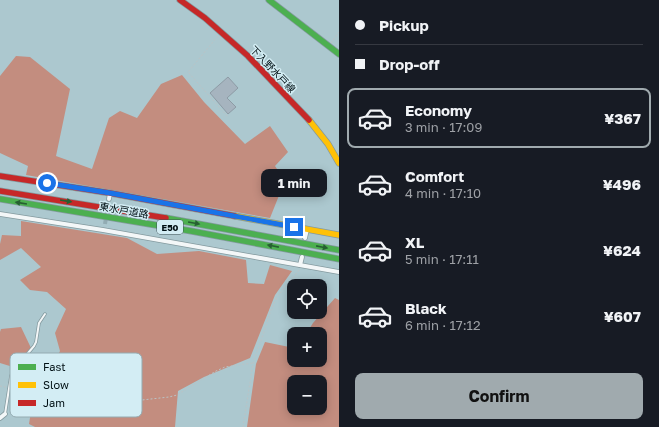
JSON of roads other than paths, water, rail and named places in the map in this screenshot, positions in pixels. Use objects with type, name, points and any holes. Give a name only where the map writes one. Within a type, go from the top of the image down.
[{"type":"main road","name":"下入野水戸線","points":[[180,0],[205,18],[248,56],[304,114],[324,139],[339,163]]},
{"type":"main road","points":[[269,0],[339,54]]},
{"type":"main road","points":[[0,176],[110,193],[339,235]]},
{"type":"main road","name":"東水戸道路","points":[[0,190],[339,250]]},
{"type":"main road","name":"東水戸道路","points":[[0,199],[191,231],[339,259]]},
{"type":"street","points":[[109,199],[110,193]]},
{"type":"street","points":[[0,214],[103,230],[339,272]]},
{"type":"street","points":[[103,230],[105,224]]},
{"type":"street","points":[[305,238],[307,229]]},
{"type":"street","points":[[300,265],[302,258]]},
{"type":"street","points":[[0,418],[5,414]]},
{"type":"lane","points":[[28,353],[36,342],[39,323],[45,314]]},
{"type":"lane","points":[[5,414],[10,382]]},
{"type":"tunnel","points":[[105,224],[109,199]]}]
